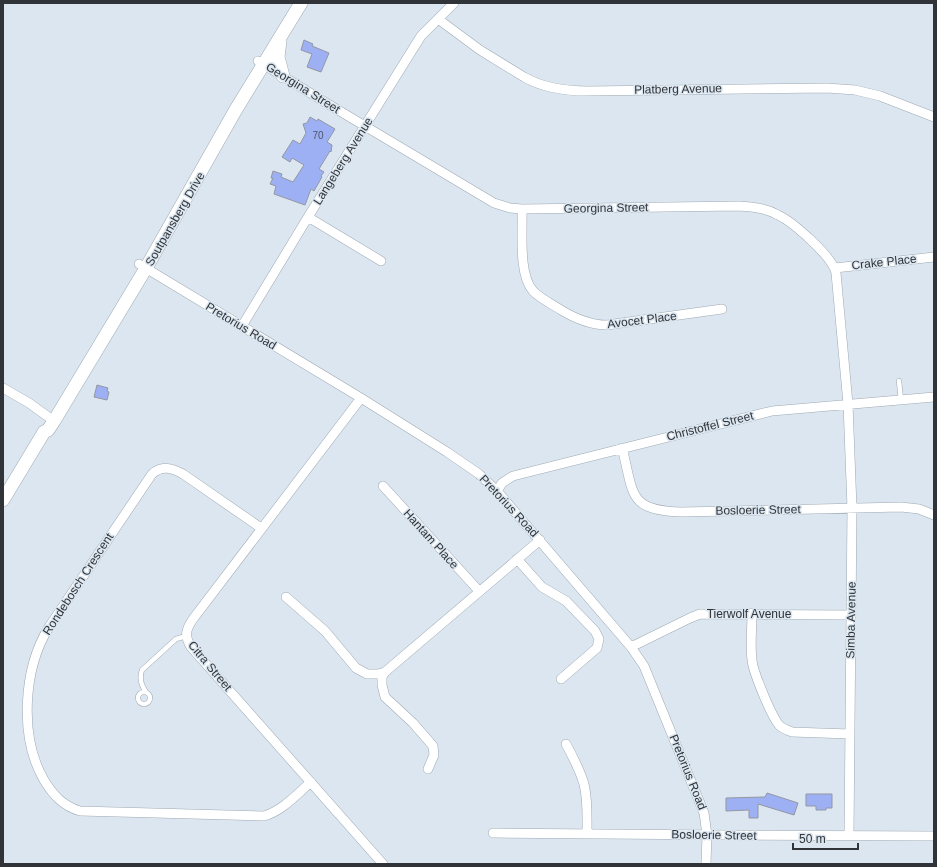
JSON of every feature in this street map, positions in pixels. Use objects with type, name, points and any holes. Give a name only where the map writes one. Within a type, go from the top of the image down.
[{"type":"street","name":"Soutpansberg Drive","points":[[261,62],[275,32],[296,3]]},
{"type":"street","name":"Soutpansberg Drive","points":[[3,500],[44,432],[44,428],[52,419],[88,355],[143,266],[229,107],[281,36],[301,3]]},
{"type":"street","name":"Langeberg Avenue","points":[[242,326],[421,36],[454,3]]},
{"type":"street","name":"Platberg Avenue","points":[[438,19],[480,50],[524,77],[531,81],[558,89],[588,91],[796,88],[846,89],[880,96],[934,117]]},
{"type":"street","points":[[281,36],[278,57],[283,76]]},
{"type":"street","name":"Georgina Street","points":[[261,62],[494,203],[510,208],[522,209],[739,206],[762,208],[779,215],[791,223],[813,242],[835,268]]},
{"type":"street","name":"Avocet Place","points":[[522,209],[524,272],[530,285],[539,296],[577,319],[593,324],[608,325],[722,309]]},
{"type":"street","points":[[308,217],[381,261]]},
{"type":"street","name":"Crake Place","points":[[835,268],[934,257]]},
{"type":"street","name":"Pretorius Road","points":[[143,266],[361,398],[472,468],[497,491],[631,647],[644,666],[702,804],[706,821],[707,835],[706,864]]},
{"type":"street","points":[[835,268],[848,404]]},
{"type":"street","points":[[3,388],[52,419]]},
{"type":"street","name":"Christoffel Street","points":[[497,491],[502,482],[514,476],[766,412],[934,397]]},
{"type":"street","name":"Citra Street","points":[[361,398],[193,619],[186,630],[186,636],[187,641],[191,646],[383,864]]},
{"type":"street","name":"Simba Avenue","points":[[848,404],[852,508],[849,835]]},
{"type":"street","name":"Bosloerie Street","points":[[622,448],[632,492],[637,500],[655,510],[682,512],[901,507],[919,509],[934,515]]},
{"type":"street","name":"Rondebosch Crescent","points":[[262,528],[176,470],[166,468],[156,470],[147,481],[44,634],[36,654],[28,694],[27,715],[30,746],[41,775],[51,791],[64,804],[80,811],[264,816],[283,806],[311,782]]},
{"type":"street","name":"Hantam Place","points":[[384,486],[479,592]]},
{"type":"street","points":[[428,769],[434,756],[433,746],[413,723],[385,697],[382,677],[385,672],[540,540]]},
{"type":"street","points":[[517,559],[542,587],[569,603],[598,635],[597,648],[561,679]]},
{"type":"street","points":[[286,597],[325,631],[356,668],[367,674],[378,674],[385,672]]},
{"type":"street","name":"Tierwolf Avenue","points":[[631,647],[696,615],[704,613],[851,615]]},
{"type":"street","points":[[752,614],[753,666],[757,679],[778,724],[786,730],[792,732],[850,734]]},
{"type":"street","points":[[566,744],[581,773],[584,784],[587,805],[587,834]]},
{"type":"street","name":"Bosloerie Street","points":[[493,833],[934,836]]},
{"type":"lane","points":[[899,381],[901,400]]},
{"type":"lane","points":[[146,692],[140,680],[142,670],[176,639],[186,636]]},
{"type":"building","points":[[304,40],[313,44],[312,46],[329,53],[321,72],[307,67],[312,54],[301,50]]},
{"type":"building","points":[[310,117],[317,121],[318,119],[335,129],[327,142],[332,145],[331,152],[330,151],[319,169],[324,172],[314,191],[311,189],[305,205],[274,194],[276,186],[270,184],[273,178],[271,178],[273,171],[282,174],[281,177],[293,182],[304,165],[292,158],[290,162],[282,157],[293,140],[300,144],[306,133],[303,124],[307,123]]},
{"type":"building","points":[[97,385],[108,388],[107,391],[109,392],[107,400],[94,397]]},
{"type":"building","points":[[767,793],[798,803],[794,815],[758,804],[758,818],[749,818],[749,810],[726,811],[726,798],[765,797]]},
{"type":"building","points":[[806,794],[832,794],[832,808],[826,808],[826,810],[816,810],[816,806],[806,806]]}]
